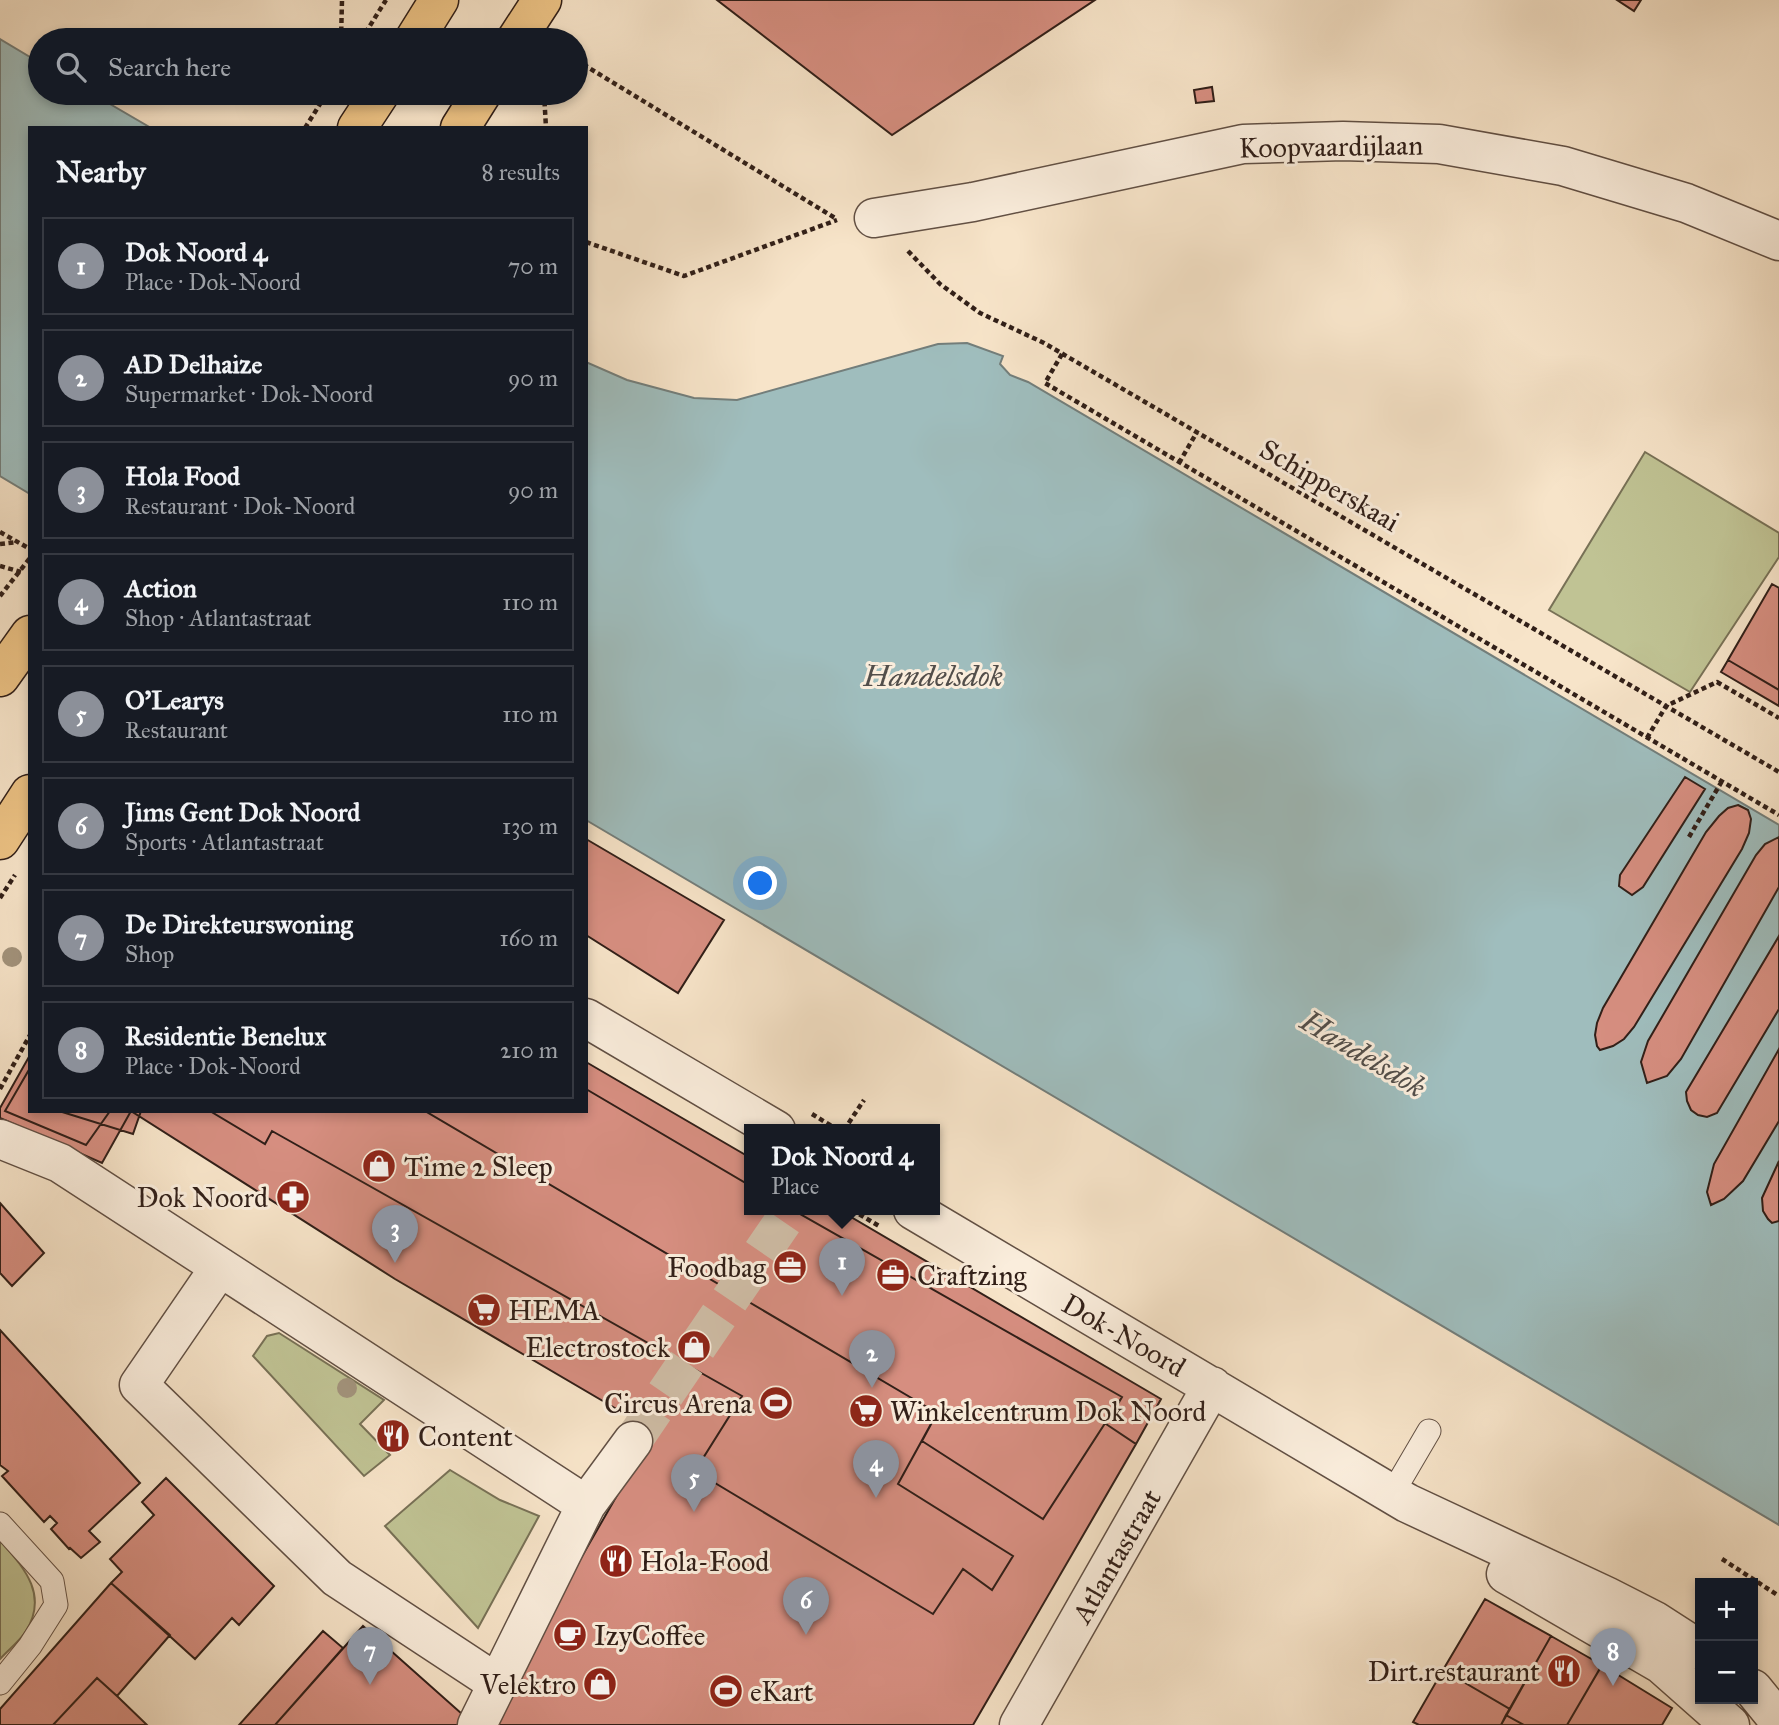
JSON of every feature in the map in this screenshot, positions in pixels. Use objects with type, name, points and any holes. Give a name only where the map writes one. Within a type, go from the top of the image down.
[{"type":"main road","points":[[422,28],[439,0]]},
{"type":"main road","points":[[359,126],[372,105]]},
{"type":"main road","points":[[461,126],[474,105]]},
{"type":"main road","points":[[0,677],[28,638]]},
{"type":"main road","points":[[0,840],[28,797]]},
{"type":"street","name":"Koopvaardijlaan","points":[[857,219],[973,202],[1243,144],[1343,141],[1439,144],[1563,166],[1686,203],[1779,241]]},
{"type":"street","points":[[588,1019],[766,1124]]},
{"type":"street","points":[[0,1139],[60,1163],[586,1505]]},
{"type":"street","name":"Dok-Noord","points":[[921,1215],[1399,1498],[1491,1565],[1661,1664],[1729,1724]]},
{"type":"street","points":[[220,1267],[139,1385],[337,1578],[498,1684]]},
{"type":"street","name":"Atlantastraat","points":[[1019,1725],[1212,1386]]},
{"type":"street","points":[[477,1725],[586,1505],[633,1441]]},
{"type":"street","name":"Dok-Noord","points":[[1399,1498],[1606,1595],[1656,1621],[1695,1647]]},
{"type":"lane","points":[[1399,1498],[1429,1431]]},
{"type":"lane","points":[[0,1524],[52,1581],[56,1605],[30,1646],[0,1683]]},
{"type":"path","points":[[341,28],[342,0]]},
{"type":"path","points":[[368,28],[386,0]]},
{"type":"path","name":"Schipperskaai","points":[[588,68],[857,219],[980,313],[1062,354],[1779,772]]},
{"type":"path","points":[[306,126],[319,105]]},
{"type":"path","points":[[545,105],[546,126]]},
{"type":"path","points":[[588,243],[684,276],[857,219]]},
{"type":"path","points":[[1062,354],[1045,383],[1779,815]]},
{"type":"path","points":[[1179,463],[1197,432]]},
{"type":"path","points":[[0,532],[28,549]]},
{"type":"path","points":[[0,544],[18,542]]},
{"type":"path","points":[[0,596],[28,561]]},
{"type":"path","points":[[0,566],[21,572]]},
{"type":"path","points":[[1647,738],[1666,706],[1717,682],[1779,718]]},
{"type":"path","points":[[1689,838],[1722,782]]},
{"type":"path","points":[[0,1089],[28,1039]]},
{"type":"path","points":[[848,1124],[864,1100]]},
{"type":"path","points":[[1722,1559],[1779,1596]]},
{"type":"green space","points":[[1645,452],[1779,533],[1779,557],[1690,692],[1549,610]]},
{"type":"green space","points":[[279,1333],[384,1400],[360,1424],[390,1455],[364,1476],[253,1356],[267,1336]]},
{"type":"green space","points":[[450,1470],[500,1500],[539,1516],[478,1628],[385,1526]]},
{"type":"green space","points":[[0,1540],[17,1560],[30,1582],[35,1605],[26,1631],[0,1659]]},
{"type":"water","points":[[0,39],[28,56],[28,105],[112,105],[148,126],[28,126],[28,493],[0,476]]},
{"type":"water","name":"Handelsdok","points":[[967,343],[1003,356],[1000,364],[1010,375],[1028,382],[1779,825],[1779,1525],[588,821],[588,363],[627,380],[694,398],[737,400],[938,344]]},
{"type":"building","points":[[717,0],[1095,0],[892,135]]},
{"type":"building","points":[[1617,0],[1641,0],[1634,11]]},
{"type":"building","points":[[1212,87],[1214,101],[1196,103],[1194,90]]},
{"type":"building","points":[[1772,584],[1779,588],[1779,690],[1728,660]]},
{"type":"building","points":[[1728,660],[1779,690],[1779,706],[1721,672]]},
{"type":"building","points":[[1685,777],[1705,789],[1643,887],[1632,895],[1619,886],[1620,875]]},
{"type":"building","points":[[1738,805],[1748,810],[1751,819],[1749,833],[1742,849],[1634,1027],[1624,1039],[1600,1050],[1595,1035],[1603,1008],[1706,832],[1728,808]]},
{"type":"building","points":[[1779,837],[1779,887],[1681,1059],[1667,1076],[1647,1083],[1641,1062],[1648,1041],[1756,855],[1765,844]]},
{"type":"building","points":[[588,840],[724,920],[678,993],[588,936]]},
{"type":"building","points":[[1779,936],[1779,1009],[1717,1113],[1707,1117],[1698,1115],[1691,1110],[1686,1092]]},
{"type":"building","points":[[1779,1049],[1779,1121],[1743,1181],[1724,1199],[1711,1205],[1707,1192],[1714,1164]]},
{"type":"building","points":[[28,1059],[28,1113],[130,1113],[102,1163],[0,1118],[0,1108]]},
{"type":"building","points":[[588,1063],[744,1154],[744,1182],[588,1090]]},
{"type":"building","points":[[28,1071],[28,1113],[109,1113],[86,1145],[5,1111]]},
{"type":"building","points":[[588,1090],[744,1182],[744,1215],[802,1215],[1122,1397],[1043,1519],[922,1441],[937,1413],[428,1113],[588,1113]]},
{"type":"building","name":"Winkelcentrum Dok Noord","points":[[588,1090],[744,1182],[744,1215],[802,1215],[1122,1397],[1106,1424],[1136,1444],[973,1725],[485,1725],[654,1431],[395,1279],[134,1113],[588,1113]]},
{"type":"building","points":[[588,1090],[744,1182],[744,1215],[802,1215],[1122,1397],[1043,1519],[922,1441],[937,1413],[428,1113],[588,1113]]},
{"type":"building","points":[[65,1113],[140,1113],[133,1134]]},
{"type":"building","points":[[65,1113],[140,1113],[133,1134]]},
{"type":"building","points":[[213,1113],[428,1113],[937,1413],[898,1484],[1013,1556],[992,1590],[963,1569],[933,1614],[695,1471],[742,1396],[272,1131],[265,1144]]},
{"type":"building","points":[[1779,1161],[1779,1221],[1772,1223],[1763,1211],[1762,1198]]},
{"type":"building","points":[[0,1203],[44,1253],[12,1286],[0,1273]]},
{"type":"building","points":[[802,1215],[848,1215],[1161,1399],[1136,1444],[1106,1424],[1122,1397]]},
{"type":"building","points":[[0,1330],[140,1483],[89,1531],[100,1542],[81,1558],[51,1529],[57,1523],[50,1516],[44,1522],[2,1476],[8,1471],[0,1465]]},
{"type":"building","points":[[166,1478],[274,1586],[239,1625],[232,1618],[195,1659],[111,1583],[122,1572],[110,1559],[154,1515],[142,1502]]},
{"type":"building","points":[[111,1583],[170,1635],[117,1696],[97,1678],[53,1725],[0,1725],[0,1709]]},
{"type":"building","points":[[1485,1599],[1551,1636],[1510,1709],[1443,1670]]},
{"type":"building","points":[[363,1626],[471,1722],[468,1725],[275,1725]]},
{"type":"building","points":[[323,1631],[343,1648],[275,1725],[239,1725]]},
{"type":"building","points":[[1551,1636],[1602,1665],[1567,1725],[1524,1725],[1506,1715]]},
{"type":"building","points":[[1602,1665],[1672,1708],[1662,1725],[1567,1725]]},
{"type":"building","points":[[1443,1670],[1510,1709],[1501,1725],[1419,1725],[1413,1722]]},
{"type":"building","points":[[97,1678],[117,1696],[147,1725],[53,1725]]},
{"type":"building","points":[[1506,1715],[1524,1725],[1501,1725]]},
{"type":"tunnel","points":[[633,1441],[788,1215]]},
{"type":"place","name":"Time 2 Sleep","points":[[379,1166]]},
{"type":"place","name":"Dok Noord","points":[[293,1197]]},
{"type":"place","name":"Hola Food","points":[[395,1263]]},
{"type":"place","name":"Foodbag","points":[[790,1267]]},
{"type":"place","name":"Craftzing","points":[[893,1275]]},
{"type":"place","name":"Dok Noord 4","points":[[842,1296]]},
{"type":"place","name":"HEMA","points":[[484,1310]]},
{"type":"place","name":"Electrostock","points":[[694,1347]]},
{"type":"place","name":"AD Delhaize","points":[[872,1388]]},
{"type":"place","name":"Circus Arena","points":[[776,1403]]},
{"type":"place","name":"Winkelcentrum Dok Noord","points":[[866,1411]]},
{"type":"place","name":"Content","points":[[393,1436]]},
{"type":"place","name":"Action","points":[[876,1498]]},
{"type":"place","name":"O'Learys","points":[[694,1512]]},
{"type":"place","name":"Hola-Food","points":[[616,1561]]},
{"type":"place","name":"IzyCoffee","points":[[570,1635]]},
{"type":"place","name":"Jims Gent Dok Noord","points":[[806,1635]]},
{"type":"place","name":"Dirt.restaurant","points":[[1564,1671]]},
{"type":"place","name":"Velektro","points":[[600,1684]]},
{"type":"place","name":"De Direkteurswoning","points":[[370,1685]]},
{"type":"place","name":"Residentie Benelux","points":[[1613,1686]]},
{"type":"place","name":"eKart","points":[[726,1691]]}]
